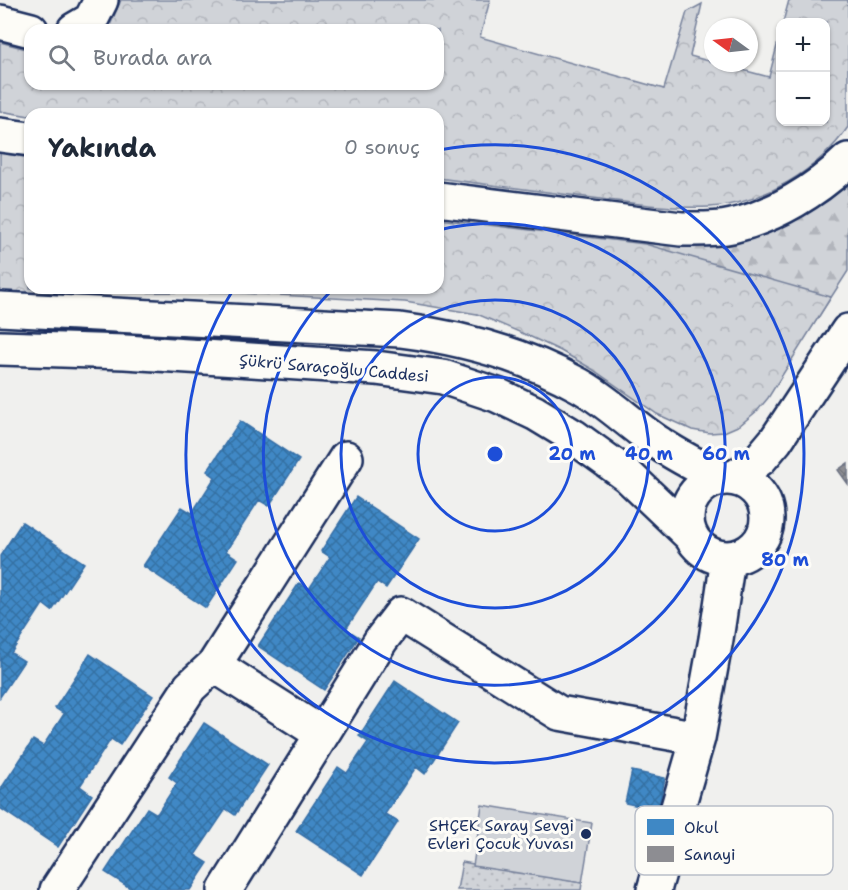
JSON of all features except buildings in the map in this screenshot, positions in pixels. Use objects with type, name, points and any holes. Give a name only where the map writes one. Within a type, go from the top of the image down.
[{"type":"street","points":[[84,24],[91,20],[101,0]]},
{"type":"street","points":[[0,22],[24,28]]},
{"type":"street","points":[[0,135],[24,138]]},
{"type":"street","points":[[444,200],[681,229],[712,228],[731,226],[762,216],[819,185],[848,160]]},
{"type":"street","points":[[0,309],[400,330],[457,338],[512,354],[542,366],[581,386],[661,445],[727,478],[751,486],[765,503],[767,525],[764,536],[749,552],[740,557],[728,559],[698,738],[678,806]]},
{"type":"street","points":[[690,535],[686,517],[693,496],[700,488],[727,478],[760,459],[776,440],[848,331]]},
{"type":"street","name":"Şükrü Saraçoğlu Caddesi","points":[[0,348],[124,352],[376,368],[443,377],[497,395],[535,413],[573,436],[627,475],[690,535],[698,548],[707,554],[728,559]]},
{"type":"street","points":[[57,890],[190,687],[214,665],[346,458]]},
{"type":"street","points":[[225,890],[381,640],[401,614],[559,713],[698,738]]},
{"type":"street","points":[[214,665],[322,734]]},
{"type":"street","points":[[654,890],[658,875]]},
{"type":"green space","points":[[121,0],[490,0],[480,37],[664,89],[687,12],[702,4],[690,56],[704,60],[704,72],[750,72],[769,77],[776,50],[776,126],[830,126],[830,18],[784,18],[789,0],[848,0],[848,127],[822,157],[788,182],[769,192],[730,204],[694,207],[628,203],[444,179],[444,108],[24,108],[24,115],[0,111],[0,42],[24,48],[24,90],[444,90],[444,24],[111,24]]},
{"type":"green space","points":[[0,153],[24,157],[24,293],[0,293]]},
{"type":"green space","points":[[848,185],[848,271],[805,338],[645,244],[683,242],[719,246],[756,237],[794,221],[829,200]]},
{"type":"green space","points":[[444,220],[645,244],[831,297],[768,398],[758,410],[740,425],[724,432],[710,433],[692,430],[657,414],[592,369],[531,337],[477,314],[405,302],[260,294],[444,294]]},
{"type":"green space","points":[[482,805],[592,823],[582,883],[473,866]]},
{"type":"green space","points":[[462,862],[582,883],[581,890],[457,890]]},
{"type":"place","name":"SHÇEK Saray Sevgi Evleri Çocuk Yuvası","points":[[586,834]]}]
